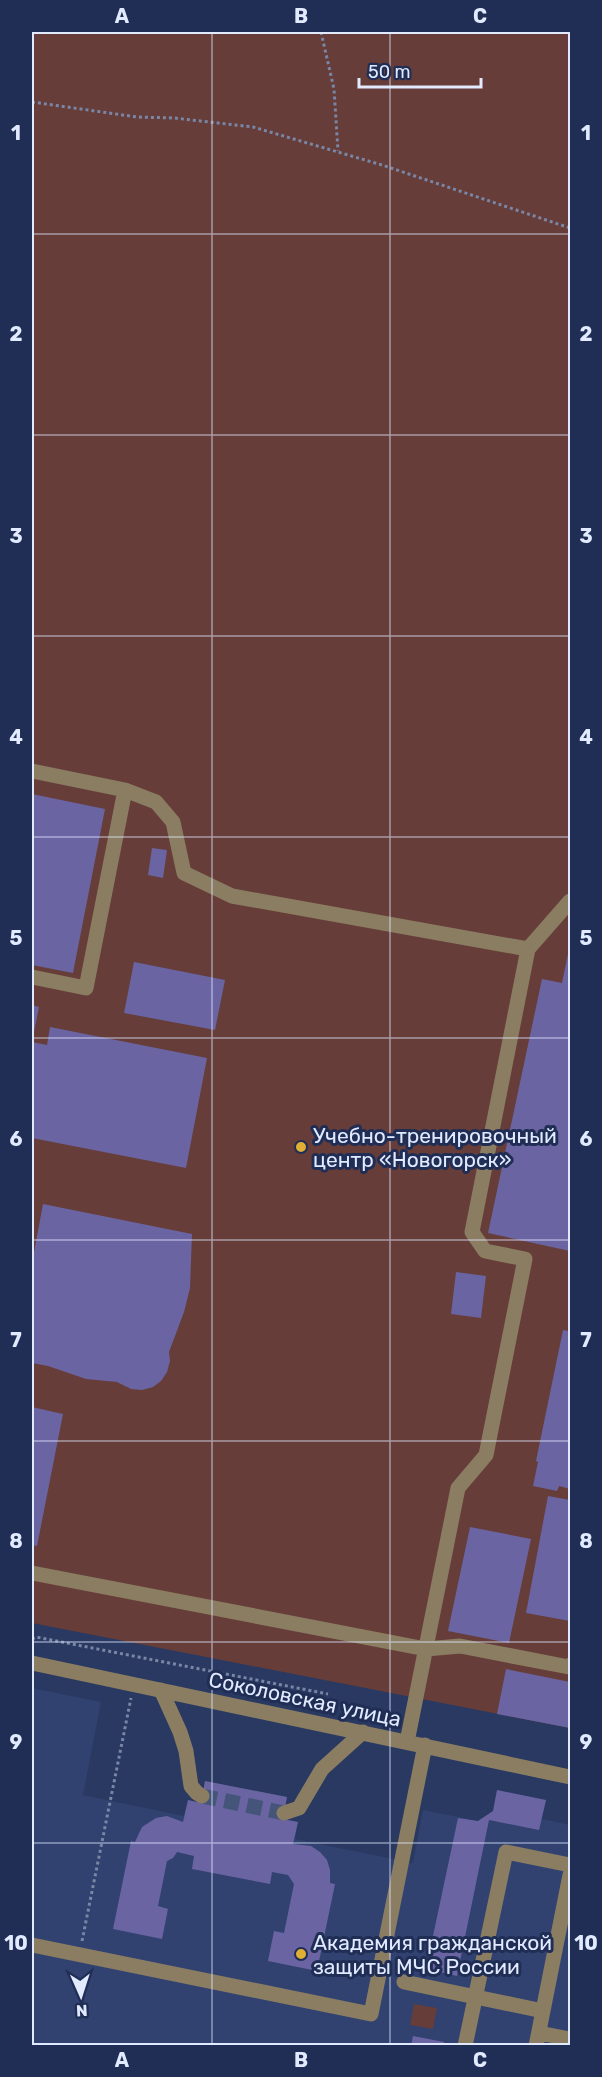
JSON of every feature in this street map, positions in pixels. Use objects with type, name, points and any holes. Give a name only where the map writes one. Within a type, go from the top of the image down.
[{"type":"street","points":[[32,771],[126,790],[156,802],[173,822],[184,873],[232,896],[528,949]]},
{"type":"street","points":[[32,977],[86,988],[126,790]]},
{"type":"street","points":[[407,1742],[458,1488],[486,1455],[525,1259],[485,1251],[472,1232],[528,949],[570,901]]},
{"type":"street","points":[[32,1573],[426,1649],[460,1646],[569,1667],[570,1665]]},
{"type":"street","name":"Соколовская улица","points":[[32,1663],[570,1777]]},
{"type":"street","points":[[161,1690],[186,1750],[191,1786],[202,1796]]},
{"type":"street","points":[[284,1813],[299,1808],[322,1769],[363,1732]]},
{"type":"street","points":[[32,1945],[371,2014],[425,1745]]},
{"type":"street","points":[[465,2046],[506,1852],[570,1865]]},
{"type":"street","points":[[570,1875],[537,2039],[570,2039]]},
{"type":"street","points":[[405,1982],[543,2011]]},
{"type":"path","points":[[321,32],[334,89],[338,152]]},
{"type":"path","points":[[32,102],[137,117],[174,117],[254,127],[501,203],[570,228]]},
{"type":"path","points":[[32,1639],[36,1637],[328,1695]]},
{"type":"path","points":[[80,1955],[132,1696]]},
{"type":"shaded area","name":"Учебно-тренировочный центр «Новогорск»","points":[[32,32],[570,32],[570,1728],[32,1623]]},
{"type":"shaded area","name":"Академия гражданской защиты МЧС России","points":[[32,1688],[101,1702],[83,1795],[184,1816],[188,1800],[201,1803],[205,1781],[287,1797],[283,1819],[298,1822],[295,1839],[413,1863],[423,1810],[478,1821],[493,1811],[497,1790],[546,1800],[542,1819],[570,1825],[570,2045],[32,2045]]},
{"type":"shaded area","points":[[414,2004],[437,2008],[433,2029],[410,2025]]},
{"type":"building","points":[[32,794],[105,809],[73,973],[32,965]]},
{"type":"building","points":[[152,848],[167,850],[163,878],[148,875]]},
{"type":"building","points":[[569,949],[570,1251],[488,1233],[542,979],[562,983]]},
{"type":"building","points":[[134,962],[225,980],[215,1030],[124,1013]]},
{"type":"building","points":[[32,1005],[39,1007],[33,1037],[32,1037]]},
{"type":"building","points":[[50,1027],[207,1058],[186,1168],[32,1138],[32,1042],[47,1045]]},
{"type":"building","points":[[43,1204],[192,1234],[190,1288],[184,1312],[169,1352],[170,1361],[167,1372],[153,1387],[142,1390],[131,1389],[117,1382],[86,1379],[32,1363],[32,1263]]},
{"type":"building","points":[[456,1272],[486,1276],[481,1318],[451,1314]]},
{"type":"building","points":[[569,1326],[570,1489],[559,1486],[557,1491],[533,1486],[563,1330],[568,1331]]},
{"type":"building","points":[[32,1407],[63,1414],[37,1546],[32,1545]]},
{"type":"building","points":[[548,1496],[570,1500],[570,1621],[526,1613]]},
{"type":"building","points":[[470,1527],[531,1539],[509,1643],[448,1631]]},
{"type":"building","points":[[506,1669],[570,1682],[570,1728],[497,1714]]},
{"type":"building","points":[[205,1781],[287,1797],[283,1819],[298,1822],[293,1844],[311,1846],[327,1860],[330,1883],[335,1884],[317,1971],[268,1961],[274,1931],[284,1933],[294,1884],[288,1875],[272,1872],[270,1884],[192,1869],[194,1856],[177,1852],[167,1861],[158,1906],[168,1909],[162,1939],[113,1929],[131,1841],[135,1842],[142,1827],[156,1818],[167,1816],[183,1822],[188,1800],[201,1803]]},
{"type":"building","points":[[497,1790],[546,1800],[539,1830],[489,1820],[457,1976],[426,1969],[458,1818],[478,1821],[493,1811]]},
{"type":"building","points":[[413,2036],[444,2042],[444,2046],[411,2046]]},
{"type":"tunnel","points":[[202,1796],[284,1813]]},
{"type":"place","name":"Учебно-тренировочный центр «Новогорск»","points":[[301,1147]]},
{"type":"place","name":"Академия гражданской защиты МЧС России","points":[[301,1954]]}]
